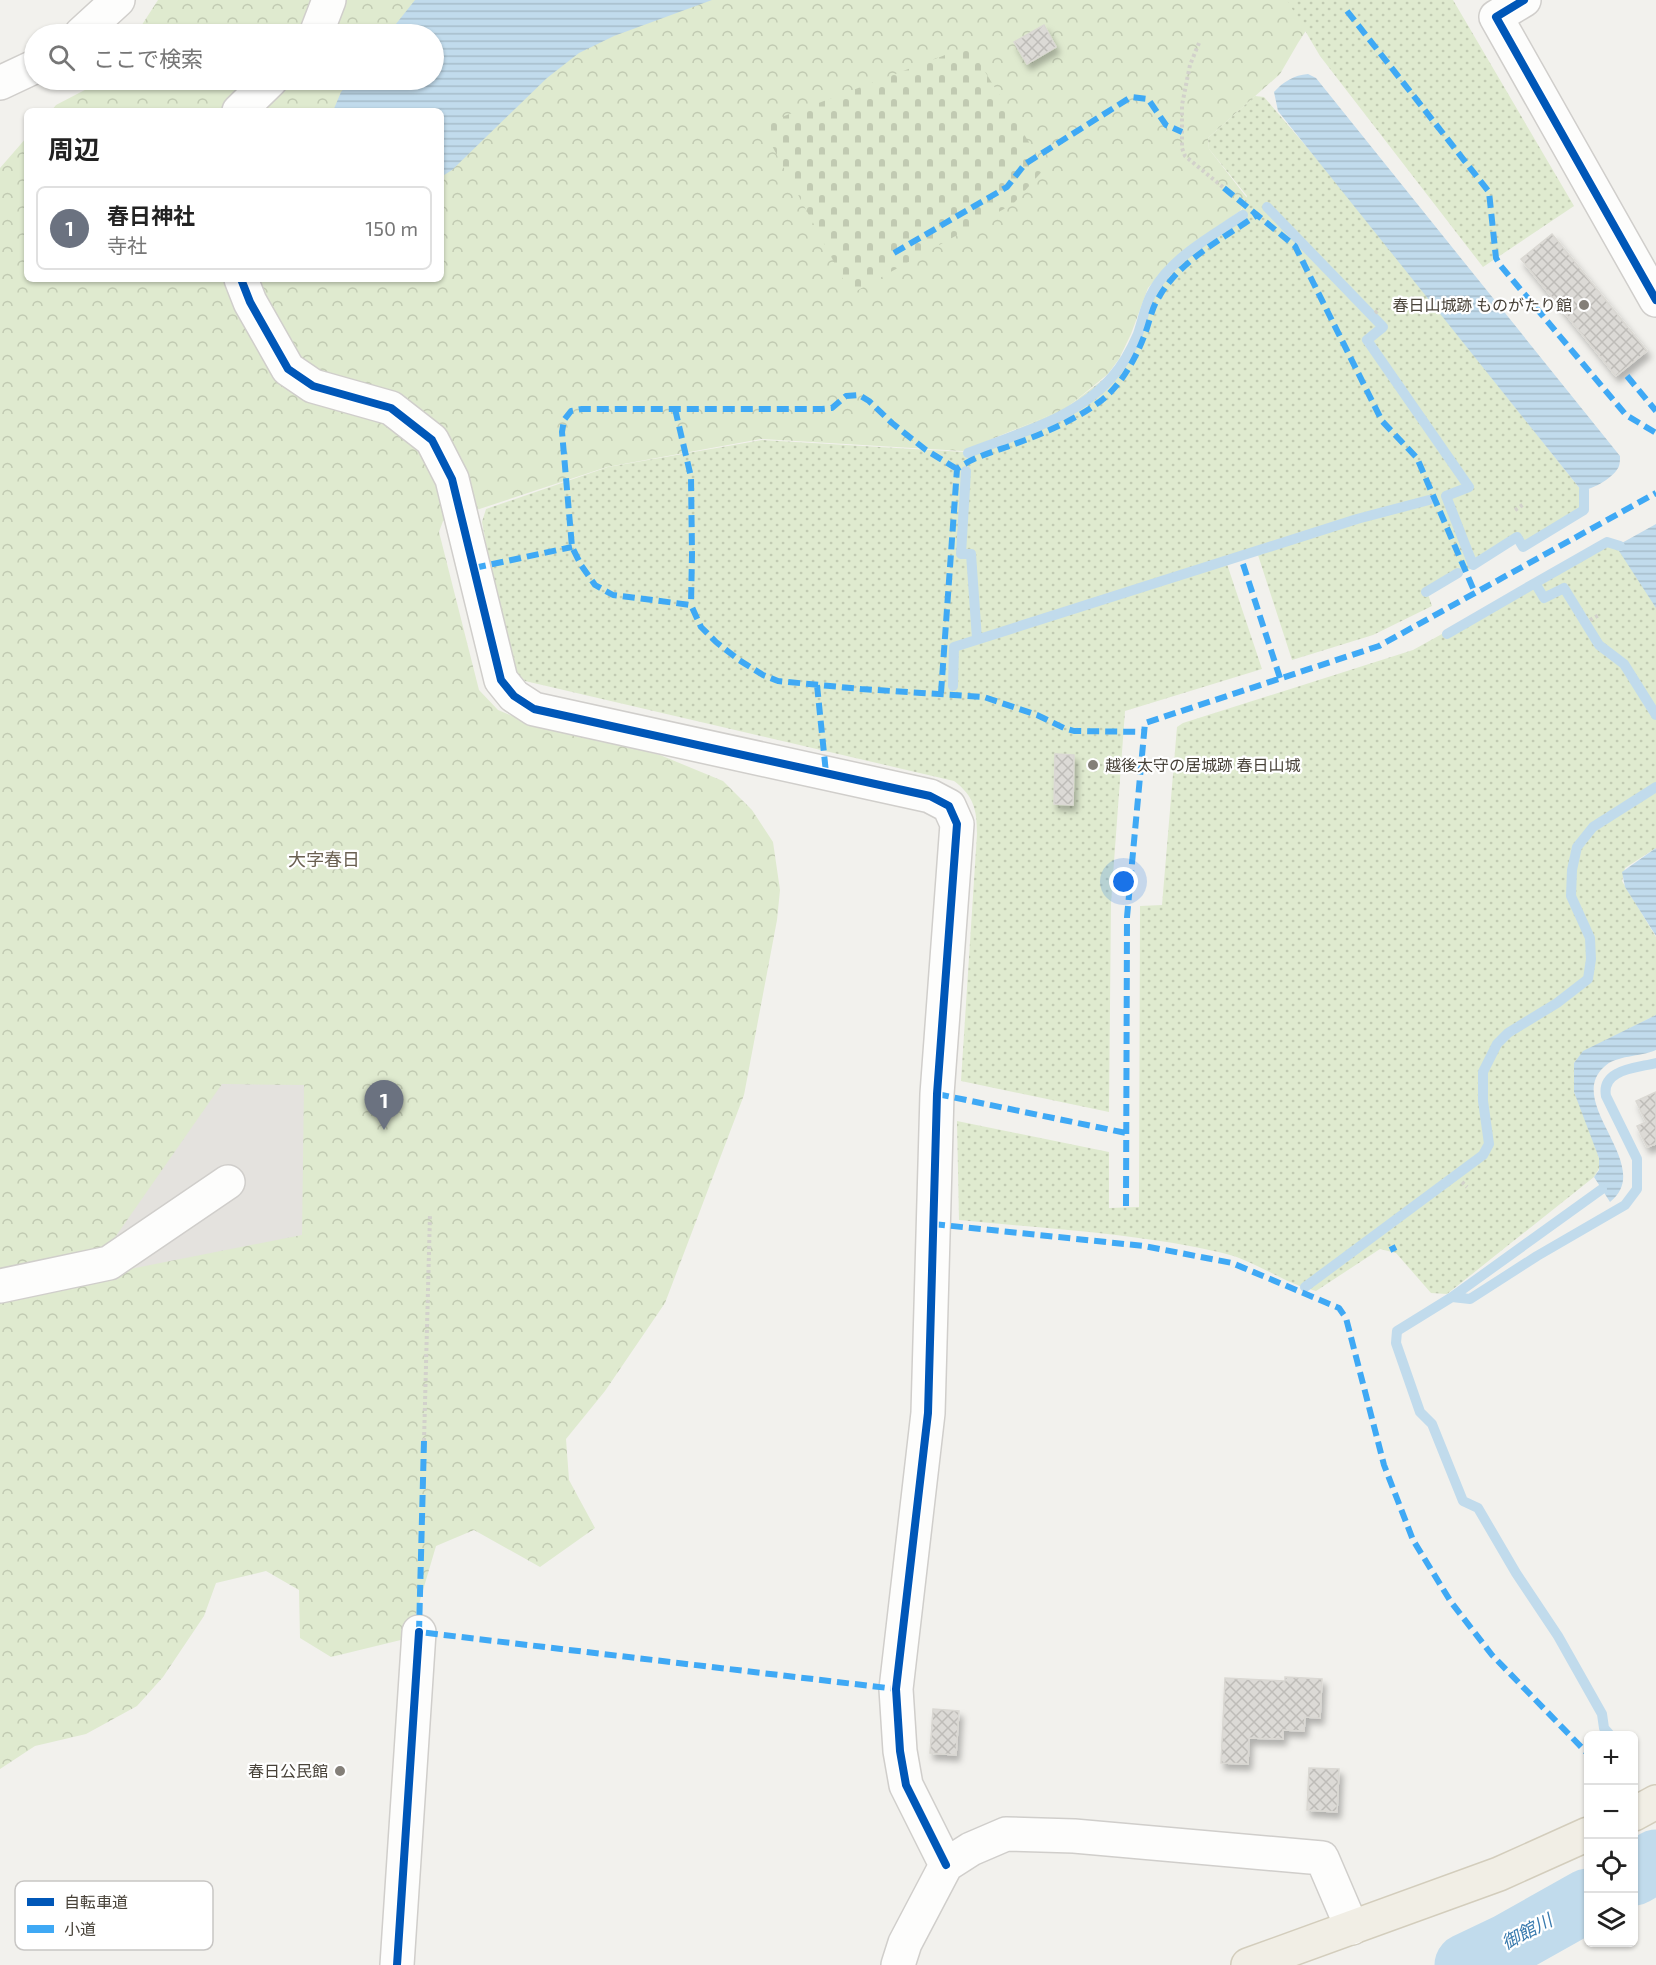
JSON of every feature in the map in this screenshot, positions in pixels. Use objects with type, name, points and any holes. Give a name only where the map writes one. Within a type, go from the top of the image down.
[{"type":"main road","points":[[1638,1812],[1656,1802]]},
{"type":"main road","points":[[1248,1965],[1499,1874],[1584,1836]]},
{"type":"street","points":[[92,24],[118,0]]},
{"type":"street","points":[[320,24],[329,0]]},
{"type":"street","points":[[1524,0],[1496,17],[1656,300]]},
{"type":"street","points":[[0,83],[24,72]]},
{"type":"street","points":[[242,108],[261,90]]},
{"type":"street","points":[[242,282],[250,302],[288,369],[313,386],[391,408],[432,440],[452,479],[501,680],[514,696],[534,709],[930,796],[949,806],[957,824],[937,1095],[928,1413],[896,1689],[900,1751],[906,1785],[946,1864]]},
{"type":"street","points":[[0,1286],[109,1263],[228,1182]]},
{"type":"street","points":[[397,1965],[419,1632]]},
{"type":"street","points":[[898,1965],[905,1943],[946,1864],[971,1849],[1006,1834],[1074,1836],[1322,1858],[1352,1928]]},
{"type":"path","points":[[1199,43],[1190,66],[1182,105],[1182,148],[1185,156],[1224,188]]},
{"type":"path","points":[[1375,313],[1380,309]]},
{"type":"path","points":[[1515,510],[1524,504]]},
{"type":"path","points":[[1590,620],[1599,615]]},
{"type":"path","points":[[1462,1182],[1467,1187]]},
{"type":"path","points":[[424,1441],[430,1214]]},
{"type":"green space","points":[[158,0],[1326,0],[1280,74],[1208,138],[1209,149],[1247,198],[1240,211],[1181,252],[1148,288],[1119,359],[1108,374],[1065,409],[963,451],[761,439],[607,467],[443,521],[439,532],[479,690],[498,710],[522,720],[660,755],[723,781],[752,810],[773,842],[780,890],[777,920],[744,1095],[665,1303],[605,1391],[566,1439],[569,1480],[595,1528],[540,1567],[474,1530],[436,1546],[409,1638],[331,1657],[300,1638],[299,1590],[266,1571],[216,1583],[204,1616],[163,1677],[137,1706],[86,1734],[35,1746],[0,1769],[0,168],[24,140],[24,282],[444,282],[444,108],[54,108],[85,90],[444,90],[444,24],[142,24]]},
{"type":"green space","points":[[1287,0],[1453,0],[1574,206],[1483,267],[1320,56]]},
{"type":"green space","points":[[969,46],[1045,168],[1013,204],[851,294],[761,125]]},
{"type":"green space","points":[[1255,96],[1264,97],[1329,173],[1581,490],[1581,508],[1518,547],[1515,542],[1428,594],[1432,606],[1373,635],[1292,660],[1258,555],[1227,564],[1262,669],[1125,711],[1111,903],[1109,1112],[961,1081],[977,834],[975,811],[966,792],[954,781],[525,681],[514,670],[505,646],[482,522],[486,509],[608,467],[762,440],[964,452],[1066,408],[1109,375],[1119,361],[1133,335],[1149,290],[1162,273],[1182,253],[1241,211],[1247,196],[1209,149],[1208,138]]},
{"type":"green space","points":[[1605,544],[1620,551],[1656,607],[1656,848],[1625,868],[1622,881],[1656,937],[1656,1015],[1583,1052],[1574,1063],[1574,1092],[1582,1108],[1599,1158],[1600,1167],[1594,1177],[1447,1294],[1431,1293],[1396,1253],[1380,1249],[1316,1291],[1292,1283],[1247,1261],[1191,1246],[1092,1232],[959,1220],[957,1121],[1109,1152],[1109,1208],[1139,1207],[1140,906],[1162,905],[1177,727],[1183,723],[1413,650]]},
{"type":"shaded area","points":[[222,1084],[304,1085],[302,1235],[120,1271],[109,1246]]},
{"type":"water","points":[[415,0],[712,0],[614,36],[579,53],[547,78],[444,175],[444,108],[334,108],[343,90],[444,90],[444,24],[396,24]]},
{"type":"water","points":[[1308,74],[1316,78],[1620,456],[1617,470],[1608,479],[1591,488],[1581,490],[1278,111],[1274,92],[1289,80]]},
{"type":"water","points":[[1656,524],[1656,608],[1619,551],[1620,544]]},
{"type":"water","points":[[1656,848],[1656,936],[1625,887],[1622,872]]},
{"type":"water","points":[[1656,1015],[1656,1050],[1609,1063],[1595,1082],[1595,1098],[1600,1116],[1618,1153],[1623,1171],[1621,1187],[1610,1202],[1594,1177],[1599,1170],[1599,1158],[1574,1092],[1574,1063],[1583,1051]]},
{"type":"building","points":[[1044,25],[1056,47],[1027,64],[1014,42]]},
{"type":"building","name":"春日山城跡 ものがたり館","points":[[1552,234],[1647,351],[1616,376],[1521,259]]},
{"type":"building","points":[[1055,754],[1074,755],[1073,805],[1054,804]]},
{"type":"building","points":[[1656,1092],[1656,1144],[1647,1147],[1637,1126],[1646,1122],[1636,1101]]},
{"type":"building","points":[[1285,1677],[1322,1679],[1320,1718],[1305,1717],[1304,1731],[1283,1730],[1283,1739],[1249,1738],[1248,1764],[1221,1763],[1225,1678],[1285,1681]]},
{"type":"building","points":[[933,1709],[959,1711],[956,1755],[930,1753]]},
{"type":"building","points":[[1309,1768],[1339,1769],[1337,1812],[1307,1810]]},
{"type":"waterway","points":[[1267,207],[1383,327],[1367,340],[1469,487],[1446,496],[1473,565],[1517,537],[1523,547],[1584,510],[1584,490]]},
{"type":"waterway","points":[[968,453],[1064,414],[1082,404],[1098,391],[1116,373],[1130,351],[1148,301],[1161,279],[1194,248],[1243,215]]},
{"type":"waterway","points":[[966,471],[961,554],[971,554],[977,639]]},
{"type":"waterway","points":[[953,686],[954,647],[1357,519],[1429,500]]},
{"type":"waterway","points":[[1620,546],[1607,542],[1535,583],[1544,598],[1564,588],[1599,645],[1624,664],[1656,715]]},
{"type":"waterway","points":[[1426,592],[1458,573]]},
{"type":"waterway","points":[[1447,634],[1535,583]]},
{"type":"waterway","points":[[1305,1287],[1483,1155],[1489,1144],[1483,1101],[1483,1072],[1497,1044],[1508,1033],[1557,1003],[1588,979],[1591,959],[1590,938],[1571,896],[1572,870],[1577,847],[1593,827],[1656,787]]},
{"type":"waterway","points":[[1452,1297],[1470,1299],[1537,1256],[1625,1205],[1637,1189],[1637,1159],[1606,1096],[1606,1087],[1609,1080],[1622,1071],[1656,1063]]},
{"type":"waterway","points":[[1602,1189],[1452,1297],[1397,1331],[1396,1343],[1420,1412],[1432,1424],[1463,1501],[1478,1508],[1516,1573],[1558,1636],[1602,1714],[1607,1731]]},
{"type":"waterway","name":"御館川","points":[[1638,1872],[1656,1861]]},
{"type":"waterway","name":"御館川","points":[[1466,1965],[1508,1945],[1584,1902]]},
{"type":"marked path","points":[[1347,11],[1489,192],[1496,258],[1500,265],[1626,415],[1656,433]]},
{"type":"marked path","points":[[894,253],[1007,187],[1025,164],[1131,97],[1148,99],[1166,125],[1182,132]]},
{"type":"marked path","points":[[1224,188],[1295,246],[1382,421],[1417,458],[1475,593]]},
{"type":"marked path","points":[[941,693],[957,469],[976,458],[1058,426],[1102,400],[1116,386],[1134,359],[1155,305],[1168,284],[1191,261],[1257,215]]},
{"type":"marked path","points":[[1627,376],[1656,411]]},
{"type":"marked path","points":[[957,469],[926,450],[859,395],[846,396],[832,408],[822,409],[582,409],[571,411],[564,420],[562,432],[572,547],[595,585],[613,595],[691,605],[701,627],[716,642],[763,675],[778,681],[984,697],[1037,715],[1074,731],[1144,732]]},
{"type":"marked path","points":[[675,409],[691,477],[691,605]]},
{"type":"marked path","points":[[1126,1206],[1127,917],[1145,723],[1379,646],[1656,493]]},
{"type":"marked path","points":[[474,568],[572,547]]},
{"type":"marked path","points":[[1243,564],[1280,678]]},
{"type":"marked path","points":[[817,685],[826,773]]},
{"type":"marked path","points":[[937,1094],[1126,1133]]},
{"type":"marked path","points":[[933,1224],[1144,1246],[1232,1263],[1339,1308],[1346,1318],[1384,1465],[1413,1540],[1451,1602],[1492,1655],[1584,1750]]},
{"type":"marked path","points":[[1390,1250],[1396,1247]]},
{"type":"marked path","points":[[424,1441],[419,1632],[896,1689]]},
{"type":"cycle path","points":[[1524,0],[1496,17],[1656,300]]},
{"type":"cycle path","points":[[242,282],[250,302],[288,369],[313,386],[391,408],[432,440],[452,479],[501,680],[514,696],[534,709],[930,796],[949,806],[957,824],[937,1094],[928,1413],[896,1689],[900,1751],[906,1785],[946,1865]]},
{"type":"cycle path","points":[[397,1965],[419,1632]]},
{"type":"place","name":"春日山城跡 ものがたり館","points":[[1584,305]]},
{"type":"place","name":"越後太守の居城跡 春日山城","points":[[1093,765]]},
{"type":"place","name":"春日神社","points":[[384,1130]]},
{"type":"place","name":"春日公民館","points":[[340,1771]]},
{"type":"district","name":"大字春日","points":[[324,860]]}]
